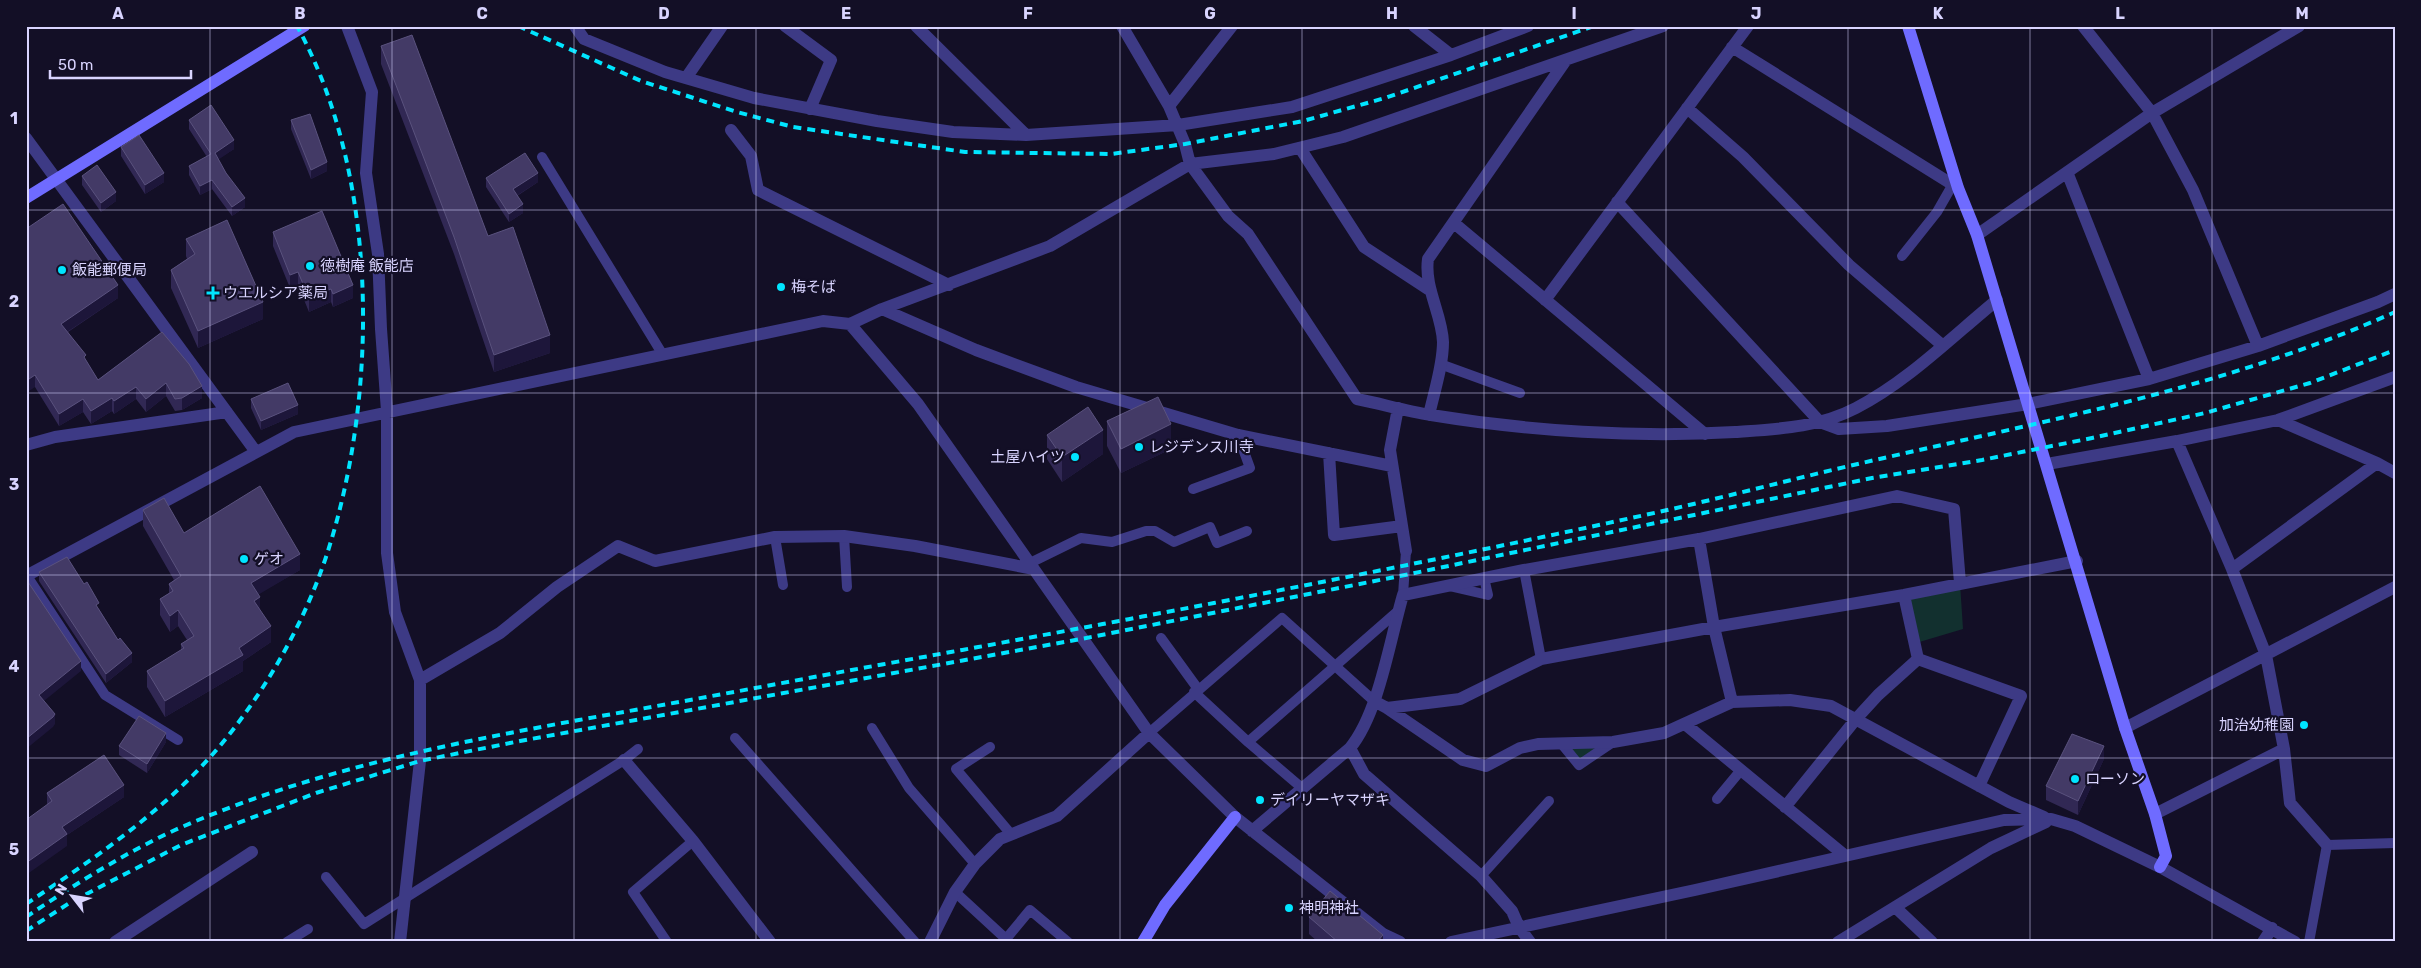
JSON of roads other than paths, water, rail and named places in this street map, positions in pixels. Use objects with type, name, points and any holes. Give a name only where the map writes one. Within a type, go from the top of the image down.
[{"type":"street","points":[[26,198],[304,26]]},
{"type":"street","points":[[347,26],[372,92],[366,173],[378,254],[381,329],[388,411],[387,554],[395,612],[420,680],[420,761],[400,942]]},
{"type":"street","points":[[575,26],[584,39],[665,72],[754,98],[952,132],[1026,135],[1178,125],[1292,107],[1450,55],[1528,26]]},
{"type":"street","points":[[686,78],[722,26]]},
{"type":"street","points":[[785,26],[831,60],[810,109]]},
{"type":"street","points":[[1122,26],[1169,106],[1178,125],[1190,164],[1228,216],[1248,234],[1357,399],[1429,415],[1550,429],[1705,434],[1793,428],[1820,422],[1856,408],[1899,380],[1996,300]]},
{"type":"street","points":[[1169,106],[1232,26]]},
{"type":"street","points":[[1414,26],[1450,55]]},
{"type":"street","points":[[26,576],[294,432],[823,321],[850,324],[882,309],[1050,246],[1190,164],[1274,154],[1342,137],[1663,26]]},
{"type":"street","points":[[1545,300],[1748,26]]},
{"type":"street","points":[[1908,26],[1956,186],[1977,235],[2077,561],[2125,728],[2155,814],[2166,856],[2160,868]]},
{"type":"street","points":[[2083,26],[2152,113],[2193,190],[2258,346]]},
{"type":"street","points":[[1977,235],[2152,113],[2299,26]]},
{"type":"street","points":[[921,28],[1026,135]]},
{"type":"street","points":[[1732,47],[1956,186]]},
{"type":"street","points":[[1429,415],[1443,341],[1426,272],[1428,259],[1566,60]]},
{"type":"street","points":[[1687,108],[1743,156],[1850,266],[1942,345]]},
{"type":"street","points":[[732,130],[751,156],[758,190],[949,285]]},
{"type":"street","points":[[26,138],[256,452]]},
{"type":"street","points":[[1300,148],[1364,247],[1431,291]]},
{"type":"street","points":[[2067,172],[2149,379]]},
{"type":"street","points":[[1616,202],[1820,422],[1839,429],[1886,426],[2028,404],[2149,379],[2258,346],[2395,294]]},
{"type":"street","points":[[1454,224],[1705,434]]},
{"type":"street","points":[[882,309],[976,350],[1076,386],[1238,435],[1392,466]]},
{"type":"street","points":[[850,324],[918,404],[1149,733],[1235,817],[1383,934],[1400,942]]},
{"type":"street","points":[[2047,464],[2177,441],[2278,420],[2395,377]]},
{"type":"street","points":[[1398,408],[1390,450],[1406,551]]},
{"type":"street","points":[[26,445],[55,437],[227,412]]},
{"type":"street","points":[[2278,420],[2377,463],[2395,473]]},
{"type":"street","points":[[2177,441],[2232,569],[2266,655],[2284,749],[2290,803],[2327,845]]},
{"type":"street","points":[[1329,453],[1334,536],[1402,526]]},
{"type":"street","points":[[2232,569],[2377,463]]},
{"type":"street","points":[[1252,830],[1350,748],[1360,736],[1374,701],[1403,595],[1524,570],[1699,538],[1897,496],[1954,509],[1960,583]]},
{"type":"street","points":[[420,680],[500,633],[557,586],[618,546],[655,561],[775,537],[844,536],[1032,566]]},
{"type":"street","points":[[1699,538],[1714,627],[1732,702]]},
{"type":"street","points":[[1387,708],[1460,699],[1541,659],[1904,595],[2077,561]]},
{"type":"street","points":[[2125,728],[2395,588]]},
{"type":"street","points":[[1904,595],[1918,659]]},
{"type":"street","points":[[1786,807],[1856,719],[1878,695],[1918,659]]},
{"type":"street","points":[[1918,659],[2021,696],[1979,786]]},
{"type":"street","points":[[1374,701],[1463,760],[1486,766],[1520,748],[1538,744],[1613,742],[1664,733],[1691,723],[1732,702],[1798,701],[1831,706],[2009,802],[2051,819],[2075,826],[2160,868],[2295,942]]},
{"type":"street","points":[[1685,724],[1843,854]]},
{"type":"street","points":[[930,942],[955,892],[975,864],[1000,838],[1057,816],[1149,733]]},
{"type":"street","points":[[1350,748],[1364,774],[1481,876],[1512,911],[1519,927],[1530,942]]},
{"type":"street","points":[[2155,814],[2284,749]]},
{"type":"street","points":[[624,760],[693,841],[770,942]]},
{"type":"street","points":[[1143,942],[1165,905],[1235,817]]},
{"type":"street","points":[[1451,942],[1695,890],[1843,854],[2004,820],[2051,819]]},
{"type":"street","points":[[1838,942],[1991,848],[2051,819]]},
{"type":"street","points":[[115,942],[252,852]]},
{"type":"street","points":[[1895,907],[1932,942]]},
{"type":"street","points":[[2263,942],[2272,928]]},
{"type":"lane","points":[[542,157],[663,356]]},
{"type":"lane","points":[[1902,256],[1956,186]]},
{"type":"lane","points":[[1440,364],[1520,393]]},
{"type":"lane","points":[[1193,489],[1250,468],[1238,435]]},
{"type":"lane","points":[[1032,566],[1081,538],[1112,542],[1155,531],[1174,542],[1210,527],[1218,543],[1247,530]]},
{"type":"lane","points":[[844,536],[847,587]]},
{"type":"lane","points":[[775,537],[783,585]]},
{"type":"lane","points":[[1403,595],[1406,551]]},
{"type":"lane","points":[[1524,570],[1541,659]]},
{"type":"lane","points":[[26,576],[105,695],[178,740]]},
{"type":"lane","points":[[1248,742],[1398,611]]},
{"type":"lane","points":[[1149,733],[1196,690],[1282,618],[1374,701]]},
{"type":"lane","points":[[1161,638],[1196,690],[1248,742],[1302,788]]},
{"type":"lane","points":[[872,728],[910,788],[975,864]]},
{"type":"lane","points":[[735,738],[915,942]]},
{"type":"lane","points":[[1561,743],[1580,765],[1613,742]]},
{"type":"lane","points":[[990,747],[956,769],[1010,833]]},
{"type":"lane","points":[[326,878],[364,924],[624,760],[638,749]]},
{"type":"lane","points":[[1717,799],[1741,770]]},
{"type":"lane","points":[[1481,876],[1548,802]]},
{"type":"lane","points":[[667,942],[633,892],[693,841]]},
{"type":"lane","points":[[2309,942],[2327,845],[2395,843]]},
{"type":"lane","points":[[955,892],[1006,939],[1030,910],[1068,942]]},
{"type":"lane","points":[[287,942],[308,928]]},
{"type":"railway","points":[[26,904],[136,826],[187,781],[210,757],[247,711],[274,670],[298,626],[326,557],[343,494],[356,427],[362,358],[362,288],[357,218],[344,150],[324,86],[297,26]]},
{"type":"railway","points":[[518,26],[641,81],[737,112],[793,127],[965,152],[1111,154],[1185,144],[1303,121],[1385,98],[1594,26]]},
{"type":"railway","points":[[26,917],[99,871],[175,830],[273,792],[374,763],[528,730],[1246,597],[1645,515],[2057,419],[2194,384],[2262,363],[2329,339],[2395,312]]},
{"type":"railway","points":[[26,931],[71,902],[181,845],[316,793],[420,761],[520,741],[1081,639],[1405,575],[1872,478],[1982,460],[2092,438],[2205,413],[2310,383],[2395,350]]},
{"type":"place","name":"徳樹庵 飯能店","points":[[310,266]]},
{"type":"place","name":"飯能郵便局","points":[[62,270]]},
{"type":"place","name":"梅そば","points":[[781,287]]},
{"type":"place","name":"ウエルシア薬局","points":[[213,293]]},
{"type":"place","name":"レジデンス川寺","points":[[1139,447]]},
{"type":"place","name":"土屋ハイツ","points":[[1075,457]]},
{"type":"place","name":"ゲオ","points":[[244,559]]},
{"type":"place","name":"加治幼稚園","points":[[2304,725]]},
{"type":"place","name":"ローソン","points":[[2075,779]]},
{"type":"place","name":"デイリーヤマザキ","points":[[1260,800]]},
{"type":"place","name":"神明神社","points":[[1289,908]]}]
